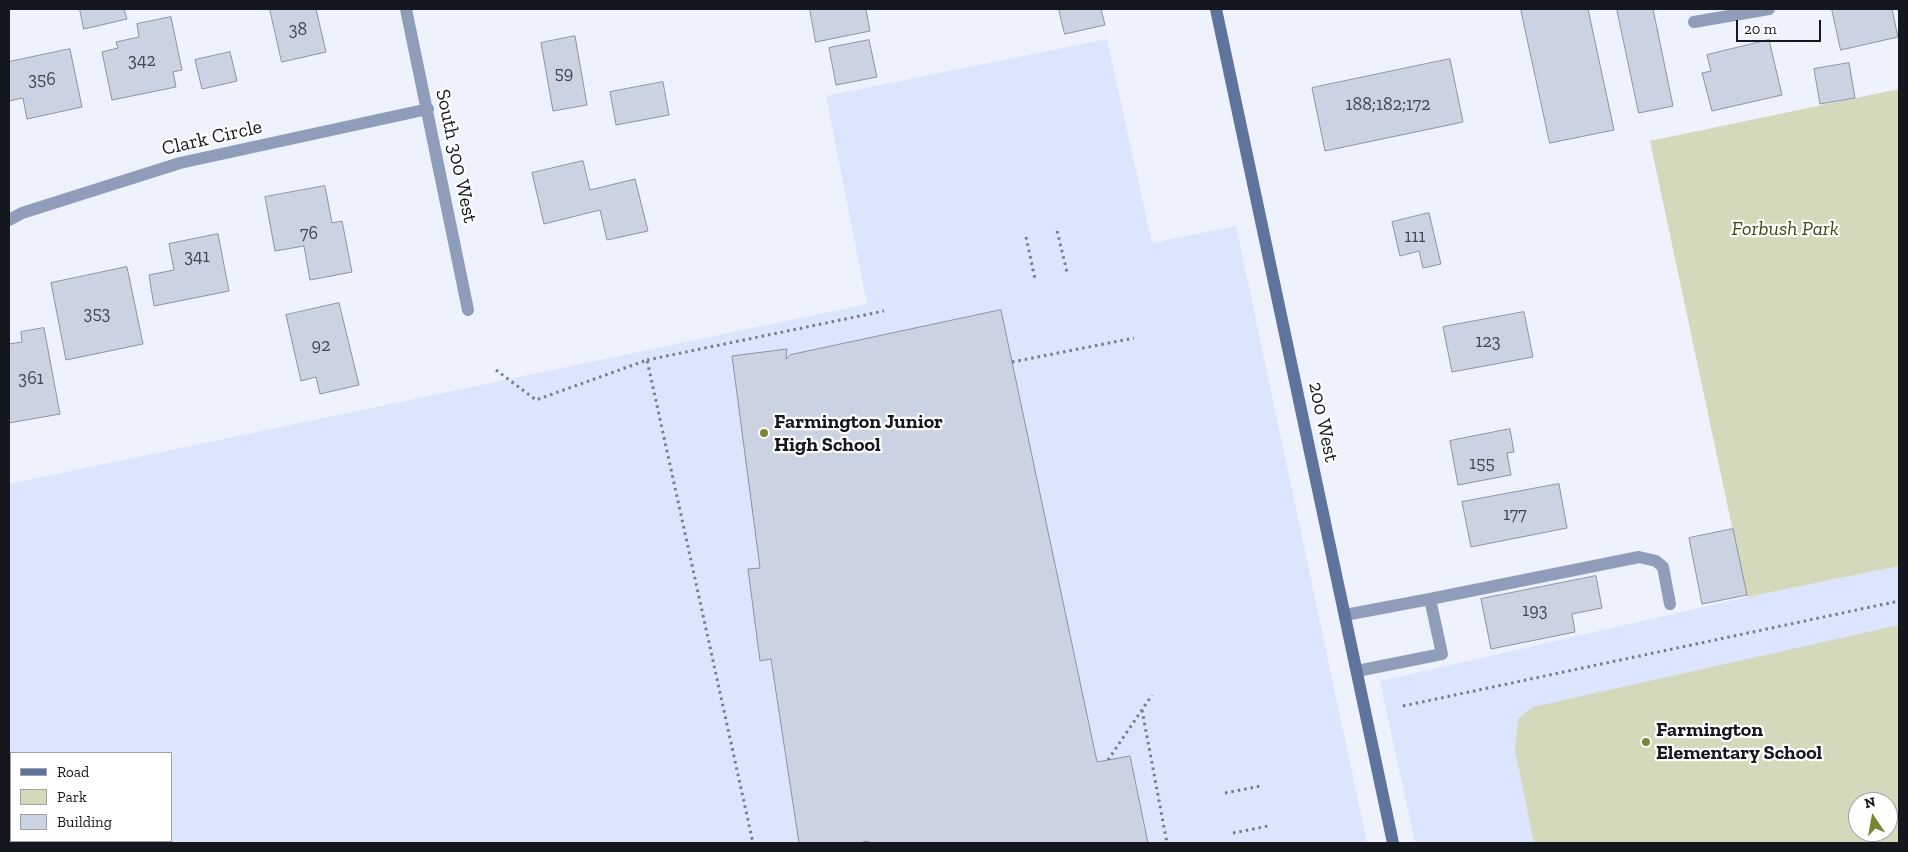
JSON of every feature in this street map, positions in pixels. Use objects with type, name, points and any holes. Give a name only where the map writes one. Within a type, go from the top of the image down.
[{"type":"main road","name":"200 West","points":[[1216,9],[1393,843]]},
{"type":"street","name":"South 300 West","points":[[406,9],[468,310]]},
{"type":"street","points":[[1694,22],[1769,9]]},
{"type":"street","name":"Clark Circle","points":[[9,220],[22,213],[180,163],[428,109]]},
{"type":"street","points":[[1345,615],[1639,557],[1656,560],[1663,567],[1670,604]]},
{"type":"street","points":[[1356,671],[1442,654],[1430,599]]},
{"type":"path","points":[[1057,231],[1067,272]]},
{"type":"path","points":[[1026,237],[1035,279]]},
{"type":"path","points":[[496,370],[536,400],[647,360],[884,311]]},
{"type":"path","points":[[1012,362],[1134,338]]},
{"type":"path","points":[[647,360],[753,843]]},
{"type":"path","points":[[1403,706],[1899,601]]},
{"type":"path","points":[[1108,760],[1152,695]]},
{"type":"path","points":[[1142,710],[1167,843]]},
{"type":"path","points":[[1225,794],[1261,786]]},
{"type":"path","points":[[1233,833],[1268,826]]},
{"type":"shaded area","name":"Farmington Junior High School","points":[[1107,39],[1152,243],[1236,226],[1367,843],[63,843],[172,842],[172,752],[10,753],[9,484],[867,304],[826,96]]},
{"type":"shaded area","name":"Farmington Elementary School","points":[[1899,566],[1899,843],[1415,843],[1380,681],[1747,597]]},
{"type":"green space","name":"Forbush Park","points":[[1899,89],[1899,566],[1747,597],[1650,141]]},
{"type":"green space","points":[[1899,625],[1899,843],[1534,843],[1515,750],[1518,719],[1533,707]]},
{"type":"building","points":[[80,9],[124,9],[127,19],[84,29]]},
{"type":"building","points":[[270,9],[316,9],[326,52],[282,62]]},
{"type":"building","points":[[810,9],[866,9],[870,31],[816,42]]},
{"type":"building","points":[[1059,9],[1101,9],[1105,25],[1065,34]]},
{"type":"building","points":[[1521,9],[1588,9],[1614,130],[1550,143]]},
{"type":"building","points":[[1617,9],[1653,9],[1673,106],[1639,113]]},
{"type":"building","points":[[1832,9],[1892,9],[1898,37],[1841,50]]},
{"type":"building","points":[[171,17],[182,70],[173,72],[176,87],[112,100],[102,52],[118,48],[116,42],[139,37],[137,24]]},
{"type":"building","points":[[575,36],[587,105],[553,111],[541,43]]},
{"type":"building","points":[[869,40],[877,77],[836,85],[829,48]]},
{"type":"building","points":[[1769,40],[1782,95],[1712,111],[1702,73],[1711,71],[1707,55]]},
{"type":"building","points":[[70,49],[82,107],[27,119],[23,98],[9,101],[9,62]]},
{"type":"building","points":[[230,52],[237,81],[202,89],[195,60]]},
{"type":"building","points":[[1450,59],[1463,122],[1325,151],[1312,88]]},
{"type":"building","points":[[1849,63],[1855,98],[1820,104],[1814,69]]},
{"type":"building","points":[[663,82],[669,115],[616,125],[610,92]]},
{"type":"building","points":[[583,161],[590,190],[635,179],[648,231],[607,240],[600,210],[544,224],[532,173]]},
{"type":"building","points":[[325,186],[332,223],[342,221],[352,272],[310,280],[304,246],[275,251],[265,197]]},
{"type":"building","points":[[1429,213],[1441,264],[1423,268],[1419,251],[1400,256],[1392,222]]},
{"type":"building","points":[[218,234],[229,291],[154,306],[149,275],[174,270],[169,244]]},
{"type":"building","points":[[127,267],[143,344],[66,360],[51,283]]},
{"type":"building","points":[[339,303],[359,385],[320,394],[316,377],[301,381],[286,315]]},
{"type":"building","points":[[1001,310],[1097,762],[1130,756],[1148,843],[869,843],[868,841],[860,843],[799,843],[771,659],[760,661],[748,569],[760,568],[732,356],[787,349],[786,359],[790,355]]},
{"type":"building","points":[[1524,312],[1533,357],[1452,372],[1443,327]]},
{"type":"building","points":[[44,328],[60,414],[9,423],[9,344],[22,342],[21,332]]},
{"type":"building","points":[[1510,429],[1514,452],[1507,453],[1511,475],[1458,485],[1450,441]]},
{"type":"building","points":[[1559,484],[1567,528],[1471,547],[1462,502]]},
{"type":"building","points":[[1733,529],[1747,595],[1702,604],[1689,538]]},
{"type":"building","points":[[1596,576],[1602,608],[1572,614],[1575,632],[1491,649],[1481,599]]},
{"type":"place","name":"Farmington Junior High School","points":[[764,433]]},
{"type":"place","name":"Farmington Elementary School","points":[[1646,742]]}]
